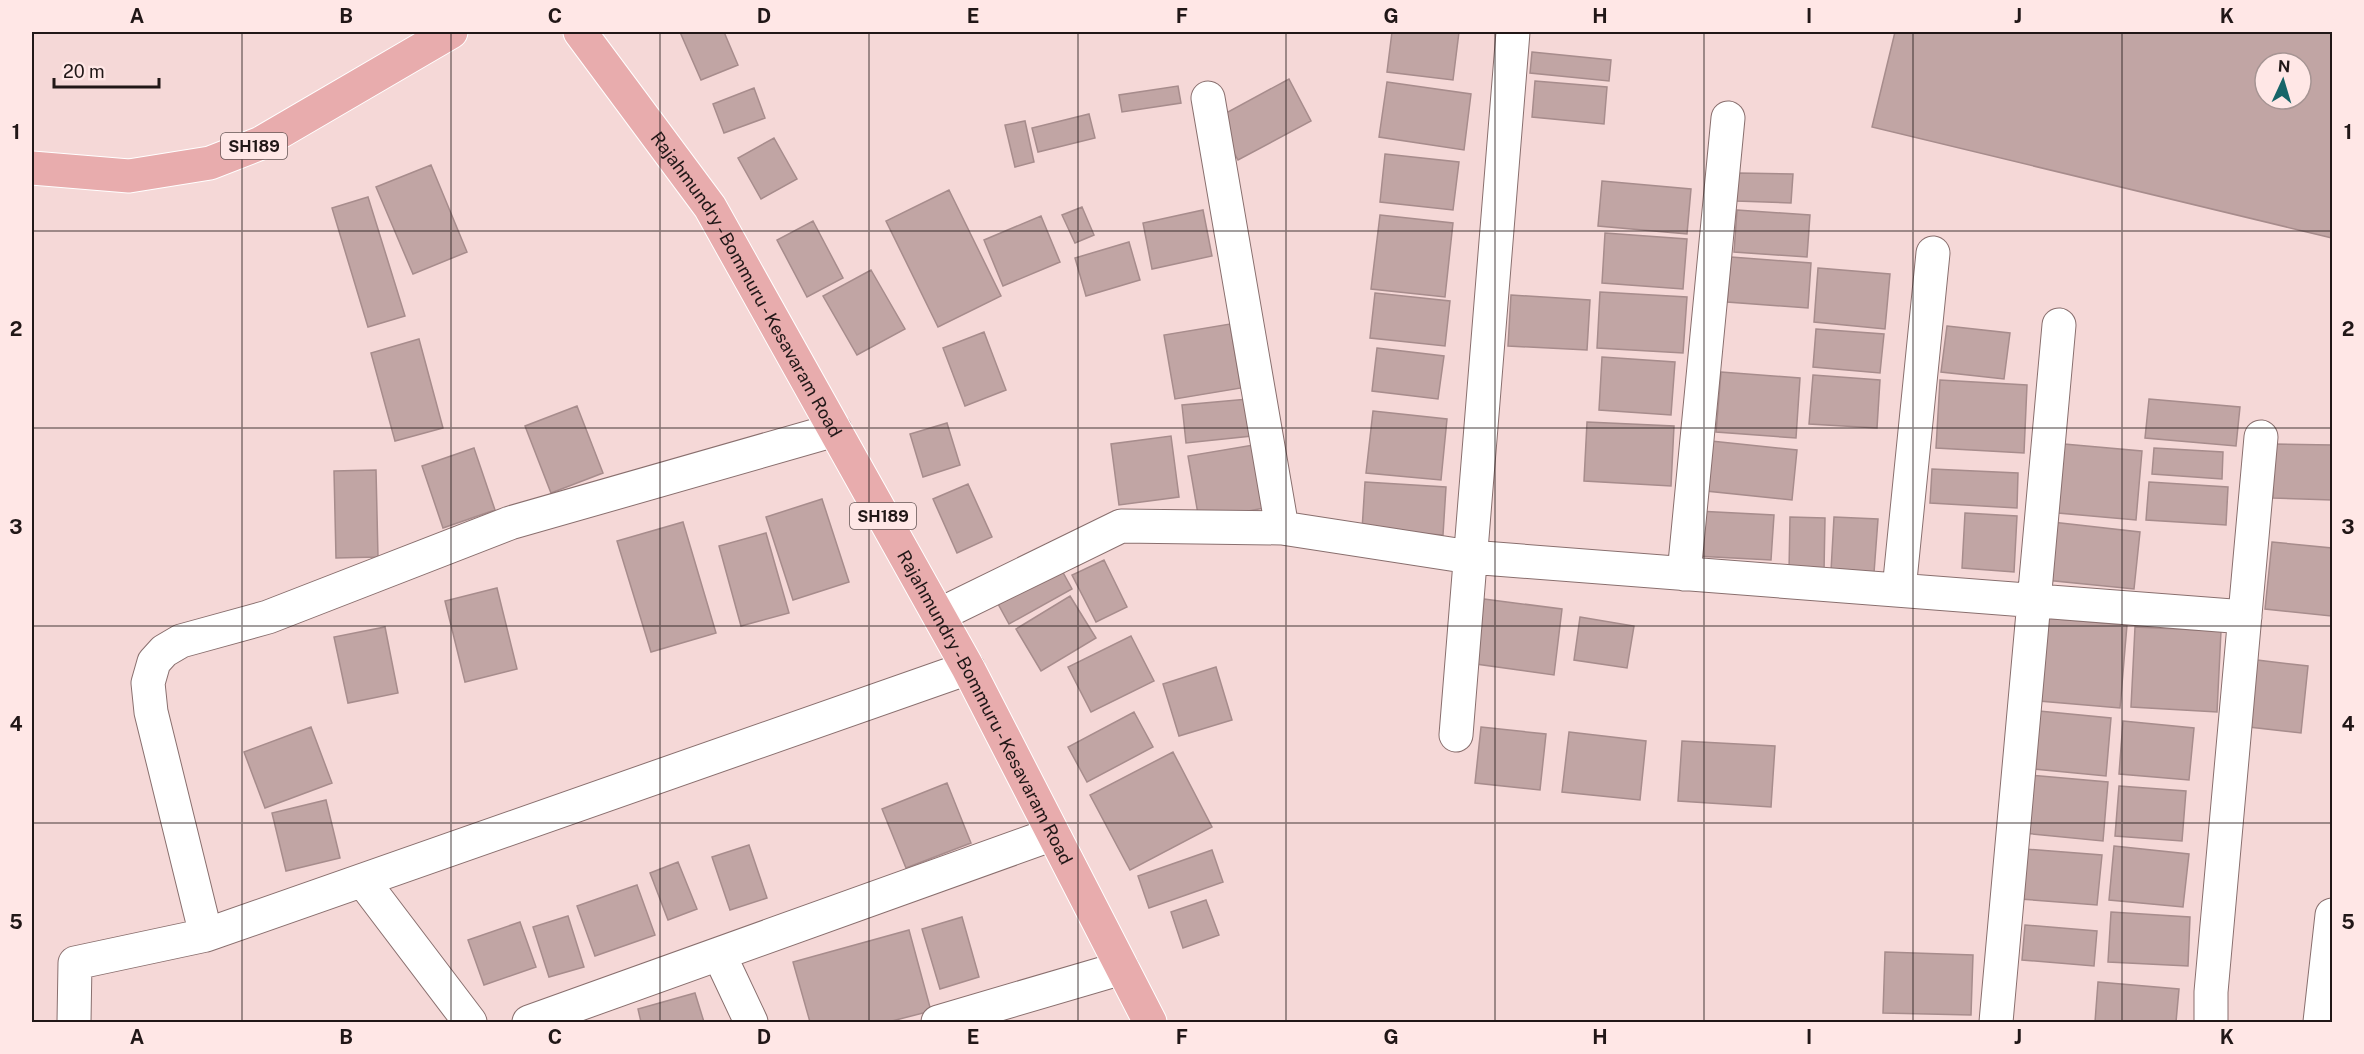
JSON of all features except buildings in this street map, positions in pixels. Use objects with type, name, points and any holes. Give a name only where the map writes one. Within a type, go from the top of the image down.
[{"type":"main road","name":"SH189","points":[[32,168],[129,176],[210,163],[261,143],[451,32]]},
{"type":"main road","name":"Rajahmundry - Bommuru - Kesavaram Road","points":[[580,32],[710,207],[968,668],[1150,1023]]},
{"type":"street","points":[[1456,735],[1513,32]]},
{"type":"street","points":[[1208,98],[1282,528]]},
{"type":"street","points":[[1684,574],[1728,118]]},
{"type":"street","points":[[1899,590],[1933,253]]},
{"type":"street","points":[[1996,1023],[2032,601],[2059,326]]},
{"type":"street","points":[[206,935],[151,712],[148,683],[154,662],[164,651],[181,641],[268,617],[510,523],[835,430]]},
{"type":"street","points":[[2211,1023],[2211,992],[2260,437]]},
{"type":"street","points":[[939,615],[1121,526],[1282,528],[1470,557],[2245,617]]},
{"type":"street","points":[[74,1023],[75,963],[206,935],[968,668]]},
{"type":"street","points":[[529,1023],[1053,834]]},
{"type":"street","points":[[363,881],[470,1023]]},
{"type":"street","points":[[2320,1023],[2332,915]]},
{"type":"street","points":[[719,954],[751,1023]]},
{"type":"street","points":[[938,1023],[1122,968]]}]
